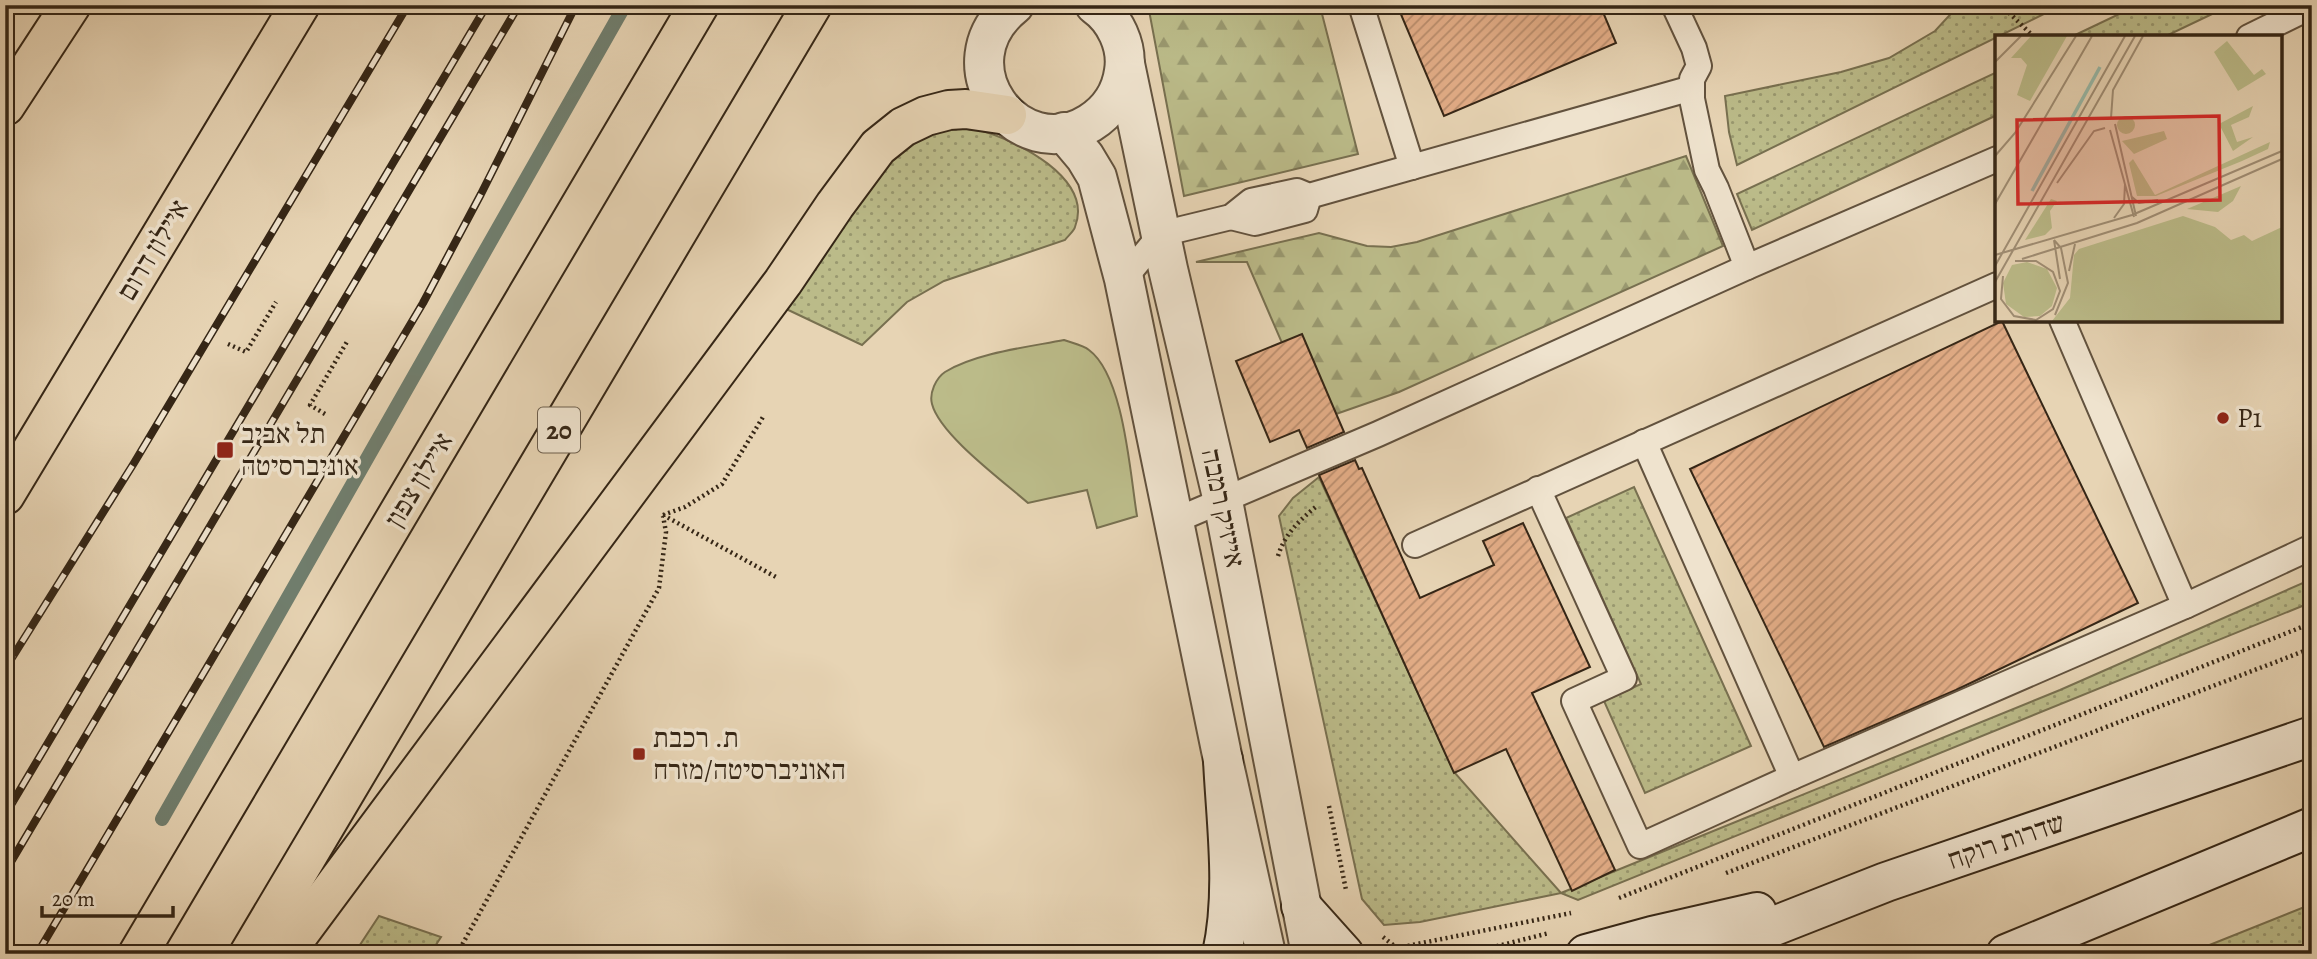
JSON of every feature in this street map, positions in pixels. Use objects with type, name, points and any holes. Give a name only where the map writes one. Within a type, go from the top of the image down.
[{"type":"highway","points":[[10,97],[71,5]]},
{"type":"highway","name":"איילון דרום","points":[[5,495],[300,5]]},
{"type":"highway","name":"איילון צפון","points":[[138,954],[699,5]]},
{"type":"highway","name":"20","points":[[249,954],[812,5]]},
{"type":"highway","points":[[284,954],[783,282],[878,147],[903,127],[926,116],[949,110],[966,109],[1007,115]]},
{"type":"street","points":[[1014,5],[1001,15],[989,34],[984,56],[985,78],[993,98],[1007,115],[1024,127],[1044,133],[1084,127],[1101,116],[1113,101],[1122,83],[1125,64]]},
{"type":"street","name":"אייזיק רמבה","points":[[1095,5],[1114,24],[1122,44],[1165,252],[1223,501],[1311,954]]},
{"type":"street","name":"אייזיק רמבה","points":[[1064,132],[1097,177],[1124,279],[1223,760],[1266,954]]},
{"type":"street","name":"שדרות רוקח","points":[[1703,954],[1886,882],[2312,736]]},
{"type":"street","points":[[1222,954],[1229,884],[1223,760]]},
{"type":"street","points":[[2006,954],[2312,827]]},
{"type":"street","points":[[1586,954],[1652,936],[1886,882]]},
{"type":"street","points":[[1301,906],[1344,954]]},
{"type":"lane","points":[[1361,5],[1412,167]]},
{"type":"lane","points":[[1674,5],[1695,48],[1699,66],[1692,79],[1692,99],[1707,170],[1746,267]]},
{"type":"lane","points":[[2253,35],[2312,6]]},
{"type":"lane","points":[[1124,279],[1165,252],[1231,217],[1251,201],[1297,191],[1309,196],[1692,89]]},
{"type":"lane","points":[[1174,521],[1378,434],[1746,267],[1995,160]]},
{"type":"lane","points":[[1124,279],[1165,252]]},
{"type":"lane","points":[[1415,545],[1995,286]]},
{"type":"lane","points":[[2063,322],[2185,606]]},
{"type":"lane","points":[[1644,442],[1792,777]]},
{"type":"lane","points":[[1538,489],[1624,678],[1574,701],[1640,846],[2185,606],[2312,547]]},
{"type":"path","points":[[2001,5],[2032,35]]},
{"type":"path","points":[[228,344],[246,352],[276,302]]},
{"type":"path","points":[[325,414],[310,405],[348,340]]},
{"type":"path","points":[[663,515],[685,507],[722,484],[763,417]]},
{"type":"path","points":[[1278,557],[1290,530],[1318,505]]},
{"type":"path","points":[[663,515],[776,577]]},
{"type":"path","points":[[457,954],[659,588],[666,532],[663,515]]},
{"type":"path","points":[[1608,903],[2312,623]]},
{"type":"path","points":[[1717,876],[2312,648]]},
{"type":"path","points":[[1397,948],[1582,911]]},
{"type":"path","points":[[1486,949],[1550,933]]},
{"type":"green space","points":[[1148,5],[1323,5],[1321,10],[1358,154],[1184,196]]},
{"type":"green space","points":[[1959,5],[2062,5],[2001,35],[1995,35],[1995,38],[1737,165],[1729,132],[1725,96],[1841,72],[1889,58],[1935,31]]},
{"type":"green space","points":[[2138,5],[2231,5],[2168,35],[2075,35]]},
{"type":"green space","points":[[1995,73],[1995,116],[1752,230],[1737,194]]},
{"type":"green space","points":[[947,127],[975,129],[1012,142],[1031,152],[1063,177],[1073,193],[1078,209],[1074,229],[1065,240],[944,281],[907,302],[862,345],[782,307],[885,163],[915,141]]},
{"type":"green space","points":[[1686,156],[1723,246],[1399,392],[1336,414],[1282,343],[1247,262],[1196,262],[1319,233],[1367,246],[1391,247],[1417,242]]},
{"type":"green space","points":[[1064,340],[1087,348],[1101,363],[1118,403],[1128,452],[1137,516],[1097,528],[1087,490],[1028,503],[959,443],[937,416],[932,404],[931,395],[936,382],[945,372],[958,365],[1003,351]]},
{"type":"green space","points":[[1319,477],[1454,772],[1561,893],[1420,922],[1384,925],[1362,899],[1279,516],[1293,498]]},
{"type":"green space","points":[[1634,487],[1751,746],[1645,793],[1604,701],[1641,684],[1566,518]]},
{"type":"green space","points":[[2312,579],[2312,602],[1578,900],[1561,893],[2060,690]]},
{"type":"green space","points":[[2312,904],[2312,954],[2187,954]]},
{"type":"green space","points":[[379,916],[441,937],[430,954],[354,954]]},
{"type":"building","points":[[1397,5],[1600,5],[1616,43],[1444,116]]},
{"type":"building","points":[[2002,322],[2138,603],[1956,690],[1824,747],[1690,469]]},
{"type":"building","points":[[1302,334],[1344,432],[1307,448],[1299,430],[1270,442],[1236,361]]},
{"type":"building","points":[[1355,460],[1359,469],[1362,468],[1420,598],[1494,565],[1483,541],[1523,523],[1590,667],[1532,693],[1615,870],[1572,891],[1506,749],[1454,773],[1319,475]]},
{"type":"waterway","points":[[162,819],[625,5]]},
{"type":"railway","points":[[5,669],[134,463],[408,5]]},
{"type":"railway","points":[[5,815],[487,5]]},
{"type":"railway","points":[[5,872],[519,5]]},
{"type":"railway","points":[[37,954],[423,303],[576,5]]},
{"type":"place","name":"P1","points":[[2223,418]]},
{"type":"place","name":"תל אביב אוניברסיטה","points":[[225,450]]},
{"type":"place","name":"ת. רכבת האוניברסיטה/מזרח","points":[[639,754]]}]
